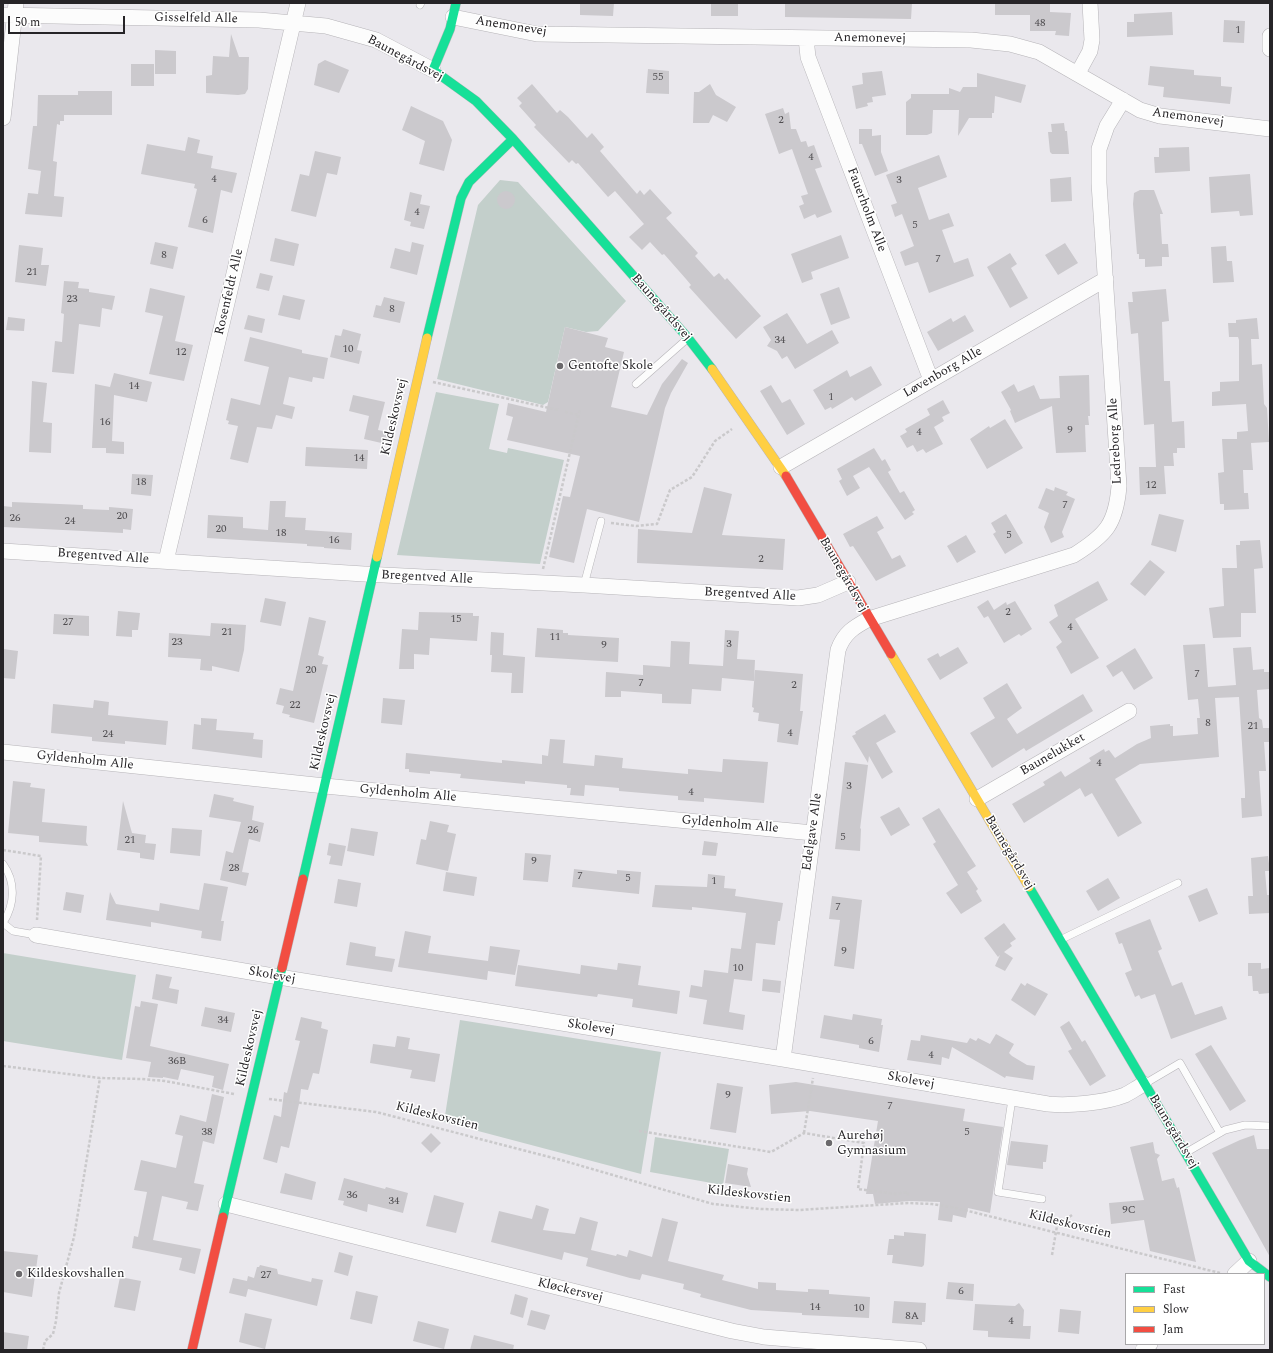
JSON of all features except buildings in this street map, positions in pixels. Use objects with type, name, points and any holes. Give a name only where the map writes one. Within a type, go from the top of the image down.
[{"type":"street","points":[[293,23],[298,3]]},
{"type":"street","points":[[1078,73],[1090,51],[1092,40],[1090,3]]},
{"type":"street","points":[[432,70],[450,29],[455,10]]},
{"type":"street","name":"Anemonevej","points":[[455,10],[537,34],[971,40],[1010,44],[1039,52],[1078,73],[1140,110],[1160,116],[1270,129]]},
{"type":"street","points":[[3,118],[11,11]]},
{"type":"street","name":"Gisselfeld Alle","points":[[11,11],[293,23]]},
{"type":"street","name":"Baunegårdsvej","points":[[293,23],[326,26],[376,40],[432,70],[476,101],[513,139],[688,338],[781,467],[869,619],[977,799],[1249,1261],[1265,1273]]},
{"type":"street","name":"Rosenfeldt Alle","points":[[166,561],[293,23]]},
{"type":"street","points":[[1270,36],[1270,49]]},
{"type":"street","name":"Fauerholm Alle","points":[[806,38],[808,57],[931,380]]},
{"type":"street","name":"Ledreborg Alle","points":[[869,619],[1074,555],[1094,542],[1108,526],[1117,508],[1119,486],[1099,149],[1107,126],[1122,100]]},
{"type":"street","name":"Kildeskovsvej","points":[[192,1350],[325,786],[417,379],[461,198],[469,182],[513,139]]},
{"type":"street","name":"Løvenborg Alle","points":[[781,467],[1106,279]]},
{"type":"street","name":"Bregentved Alle","points":[[3,551],[373,575],[584,585],[798,598],[818,595],[848,582]]},
{"type":"street","name":"Edelgave Alle","points":[[782,1059],[838,650],[842,639],[851,629],[869,619]]},
{"type":"street","name":"Baunelukket","points":[[977,799],[1129,711]]},
{"type":"street","name":"Gyldenholm Alle","points":[[3,752],[325,786],[813,833]]},
{"type":"street","name":"Skolevej","points":[[36,935],[279,977],[816,1064],[1012,1099],[1055,1104],[1077,1104],[1124,1095],[1144,1084]]},
{"type":"street","name":"Kløckersvej","points":[[226,1204],[732,1331],[765,1344],[919,1350]]},
{"type":"street","points":[[1236,1273],[1249,1261]]},
{"type":"lane","points":[[636,384],[688,338]]},
{"type":"lane","points":[[584,585],[601,521]]},
{"type":"lane","points":[[3,864],[11,879],[13,891],[12,902],[3,923],[14,931],[36,935]]},
{"type":"lane","points":[[1060,940],[1178,883]]},
{"type":"lane","points":[[1144,1084],[1180,1063],[1220,1133]]},
{"type":"lane","points":[[1012,1099],[998,1192],[1042,1199]]},
{"type":"lane","points":[[1185,1154],[1220,1133],[1245,1125],[1270,1126]]},
{"type":"path","points":[[417,379],[558,410]]},
{"type":"path","points":[[540,583],[580,409]]},
{"type":"path","points":[[565,412],[579,415]]},
{"type":"path","points":[[601,521],[636,526],[657,524],[670,490],[692,477],[715,441],[728,431],[749,422]]},
{"type":"path","points":[[3,850],[41,856],[36,935]]},
{"type":"path","points":[[804,1133],[816,1064]]},
{"type":"path","name":"Kildeskovstien","points":[[3,1066],[100,1078],[165,1081],[252,1097],[376,1112],[561,1160],[713,1204],[761,1209],[799,1210],[908,1202],[956,1208],[1220,1273]]},
{"type":"path","points":[[43,1350],[45,1341],[53,1334],[56,1321],[58,1293],[74,1237],[100,1078]]},
{"type":"path","points":[[639,1131],[771,1152],[804,1133],[864,1144],[858,1189],[896,1194],[908,1192],[908,1196]]},
{"type":"path","points":[[1052,1256],[1057,1226],[1072,1215]]},
{"type":"shaded area","points":[[500,180],[518,182],[626,301],[598,331],[586,332],[565,327],[548,402],[543,405],[437,379],[478,205]]},
{"type":"shaded area","points":[[436,392],[499,404],[489,449],[507,453],[508,448],[564,460],[540,564],[397,555]]},
{"type":"shaded area","points":[[3,953],[136,975],[122,1060],[3,1041]]},
{"type":"shaded area","points":[[460,1020],[661,1052],[641,1174],[444,1122]]},
{"type":"shaded area","points":[[655,1137],[729,1149],[723,1185],[650,1172]]},
{"type":"traffic: fast","points":[[456,3],[450,29],[433,70],[476,101],[513,139],[688,338],[712,369]]},
{"type":"traffic: fast","points":[[427,338],[461,198],[469,182],[513,139]]},
{"type":"traffic: fast","points":[[303,879],[377,557]]},
{"type":"traffic: fast","points":[[1029,887],[1249,1261],[1265,1273]]},
{"type":"traffic: fast","points":[[223,1217],[282,968]]},
{"type":"traffic: fast","points":[[1265,1273],[1270,1277]]},
{"type":"traffic: slow","points":[[377,557],[427,338]]},
{"type":"traffic: slow","points":[[712,369],[786,476]]},
{"type":"traffic: slow","points":[[891,654],[1029,887]]},
{"type":"traffic: jam","points":[[786,476],[891,654]]},
{"type":"traffic: jam","points":[[282,968],[303,879]]},
{"type":"traffic: jam","points":[[192,1350],[223,1217]]},
{"type":"place","name":"Gentofte Skole","points":[[560,366]]},
{"type":"place","name":"Aurehøj Gymnasium","points":[[829,1143]]},
{"type":"place","name":"Kildeskovshallen","points":[[19,1274]]}]
